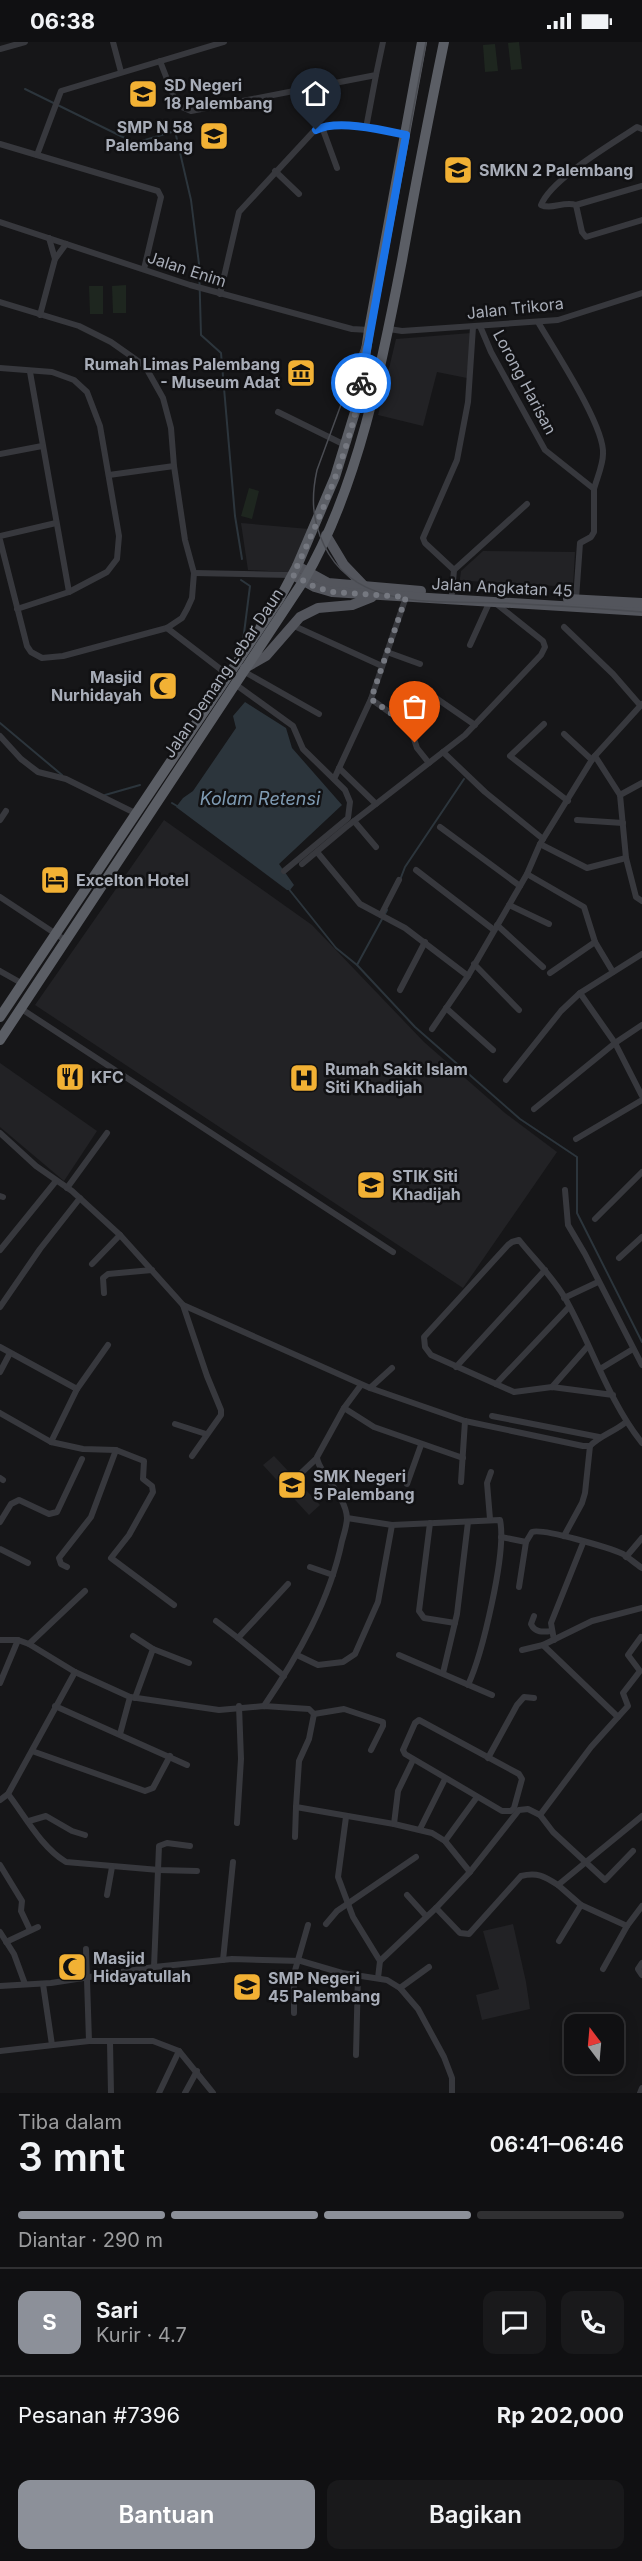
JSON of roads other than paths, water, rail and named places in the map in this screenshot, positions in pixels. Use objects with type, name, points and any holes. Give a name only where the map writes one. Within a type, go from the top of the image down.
[{"type":"highway","name":"Jalan Demang Lebar Daun","points":[[0,1017],[61,936],[231,680],[295,571],[335,477],[359,399],[369,330],[422,42]]},
{"type":"highway","name":"Jalan Demang Lebar Daun","points":[[0,1040],[135,813],[231,680],[244,669],[306,576],[326,535],[350,475],[370,409],[389,330],[444,42]]},
{"type":"highway","points":[[411,110],[429,114]]},
{"type":"main road","points":[[326,535],[344,566],[365,587]]},
{"type":"main road","name":"Jalan Angkatan 45","points":[[295,571],[328,583],[365,587],[642,603]]},
{"type":"main road","name":"Jalan Angkatan 45","points":[[306,576],[315,587],[332,592],[642,611]]},
{"type":"main road","points":[[244,669],[266,656],[300,617],[318,608],[352,605],[375,595]]},
{"type":"street","points":[[0,49],[25,42]]},
{"type":"street","points":[[113,42],[121,72]]},
{"type":"street","points":[[37,155],[61,91],[71,86],[224,42]]},
{"type":"street","points":[[366,128],[383,42]]},
{"type":"street","points":[[160,61],[177,105],[190,111],[376,75]]},
{"type":"street","points":[[322,127],[337,168]]},
{"type":"street","points":[[220,294],[239,212],[313,132],[322,127],[366,128],[406,135]]},
{"type":"street","points":[[642,129],[637,127],[566,176],[547,194],[541,205],[545,207],[569,202],[576,205],[642,186]]},
{"type":"street","points":[[0,144],[159,192],[161,197],[144,269]]},
{"type":"street","points":[[275,171],[299,194]]},
{"type":"street","points":[[576,205],[582,232],[586,237],[642,220]]},
{"type":"street","name":"Jalan Enim","points":[[0,222],[220,294],[352,329],[369,330]]},
{"type":"street","points":[[49,238],[55,259]]},
{"type":"street","points":[[40,315],[55,259],[66,244]]},
{"type":"street","name":"Jalan Trikora","points":[[389,330],[558,320],[642,293]]},
{"type":"street","points":[[0,302],[79,326],[111,342],[145,366],[163,398],[171,428],[185,540],[194,573],[192,598],[182,618],[167,628],[63,656],[42,658],[31,652],[27,646],[0,538],[56,523]]},
{"type":"street","points":[[538,322],[580,393],[602,439],[603,453],[594,489],[594,532],[591,537],[580,543],[576,599]]},
{"type":"street","points":[[454,570],[424,543],[423,538],[457,460],[468,402],[477,326]]},
{"type":"street","name":"Lorong Harisan","points":[[477,326],[545,450],[594,489]]},
{"type":"street","points":[[0,368],[52,372],[74,380],[87,392],[100,426],[119,536],[117,559],[107,572],[69,592],[17,609]]},
{"type":"street","points":[[30,372],[69,592]]},
{"type":"street","points":[[278,412],[345,445]]},
{"type":"street","points":[[0,454],[42,446]]},
{"type":"street","points":[[110,475],[174,466]]},
{"type":"street","points":[[452,593],[454,570],[527,504]]},
{"type":"street","points":[[194,573],[295,571]]},
{"type":"street","points":[[334,779],[371,699],[406,597]]},
{"type":"street","points":[[302,864],[475,724],[541,654],[544,647],[543,641],[491,601],[470,645]]},
{"type":"street","points":[[291,625],[382,666]]},
{"type":"street","points":[[432,1029],[468,976],[527,874],[542,841],[593,758],[641,704],[564,627]]},
{"type":"street","points":[[167,628],[292,726],[303,749],[348,796],[348,818],[285,871]]},
{"type":"street","points":[[387,652],[420,664]]},
{"type":"street","points":[[244,669],[320,714]]},
{"type":"street","points":[[411,688],[433,696],[475,724]]},
{"type":"street","points":[[371,699],[410,727],[417,748],[429,763]]},
{"type":"street","points":[[544,724],[510,756],[568,801]]},
{"type":"street","points":[[564,734],[593,758],[620,795],[626,858],[636,897],[642,901]]},
{"type":"street","points":[[0,736],[21,759],[38,772],[66,779],[135,813]]},
{"type":"street","points":[[443,752],[484,792],[542,841],[587,868],[626,858]]},
{"type":"street","points":[[339,768],[376,804]]},
{"type":"street","points":[[620,795],[642,783]]},
{"type":"street","points":[[0,820],[6,811]]},
{"type":"street","points":[[577,820],[623,823]]},
{"type":"street","points":[[354,821],[376,847]]},
{"type":"street","points":[[440,827],[520,886]]},
{"type":"street","points":[[317,852],[360,904],[425,942],[468,976]]},
{"type":"street","points":[[416,870],[495,928],[543,967]]},
{"type":"street","points":[[527,874],[584,907],[595,942],[613,972]]},
{"type":"street","points":[[383,916],[399,880]]},
{"type":"street","points":[[0,897],[61,936]]},
{"type":"street","points":[[509,905],[549,924]]},
{"type":"street","points":[[400,990],[425,942]]},
{"type":"street","points":[[550,973],[595,942]]},
{"type":"street","points":[[506,1080],[561,1011],[580,993],[642,954]]},
{"type":"street","points":[[474,964],[519,1010]]},
{"type":"street","points":[[0,971],[23,984]]},
{"type":"street","points":[[576,1139],[642,1098],[640,1087],[615,1043],[580,993]]},
{"type":"street","points":[[20,1008],[393,1252]]},
{"type":"street","points":[[446,1008],[493,1050]]},
{"type":"street","points":[[534,1109],[615,1043],[642,1025]]},
{"type":"street","points":[[0,1133],[56,1181],[80,1198],[120,1235],[183,1305],[221,1410],[221,1415],[192,1456]]},
{"type":"street","points":[[67,1188],[107,1133]]},
{"type":"street","points":[[595,1220],[642,1172]]},
{"type":"street","points":[[0,1250],[56,1181]]},
{"type":"street","points":[[565,1190],[568,1226],[585,1254],[642,1365]]},
{"type":"street","points":[[0,1307],[45,1241],[80,1198]]},
{"type":"street","points":[[92,1264],[120,1235]]},
{"type":"street","points":[[619,1258],[642,1237]]},
{"type":"street","points":[[612,1395],[552,1387],[521,1393],[456,1367],[427,1351],[423,1342],[427,1332],[512,1242],[519,1240],[545,1270],[564,1298],[626,1422],[642,1443]]},
{"type":"street","points":[[104,1293],[103,1278],[108,1274],[152,1270]]},
{"type":"street","points":[[456,1367],[545,1270]]},
{"type":"street","points":[[564,1298],[598,1282]]},
{"type":"street","points":[[183,1305],[360,1385],[465,1421],[590,1446]]},
{"type":"street","points":[[496,1384],[568,1307]]},
{"type":"street","points":[[51,1442],[77,1389],[108,1345]]},
{"type":"street","points":[[552,1387],[588,1346]]},
{"type":"street","points":[[0,1347],[77,1389]]},
{"type":"street","points":[[600,1369],[633,1349]]},
{"type":"street","points":[[0,1372],[10,1353]]},
{"type":"street","points":[[370,1388],[392,1368]]},
{"type":"street","points":[[298,1476],[317,1457],[344,1408],[360,1385]]},
{"type":"street","points":[[344,1408],[374,1427],[463,1458]]},
{"type":"street","points":[[0,1413],[51,1442],[83,1449],[116,1450],[144,1461],[143,1479],[152,1486],[153,1490],[129,1535],[111,1558],[174,1605]]},
{"type":"street","points":[[492,1416],[599,1437]]},
{"type":"street","points":[[461,1482],[465,1421]]},
{"type":"street","points":[[521,1433],[524,1422]]},
{"type":"street","points":[[564,1536],[582,1503],[590,1446],[599,1437],[617,1430],[626,1422]]},
{"type":"street","points":[[175,1424],[206,1434]]},
{"type":"street","points":[[407,1484],[421,1445]]},
{"type":"street","points":[[67,1567],[61,1564],[59,1558],[91,1517],[116,1450]]},
{"type":"street","points":[[264,1706],[297,1655],[333,1575],[347,1518],[338,1490],[318,1463],[317,1457]]},
{"type":"street","points":[[0,1522],[11,1504],[19,1500],[49,1514],[57,1512],[82,1459]]},
{"type":"street","points":[[490,1519],[487,1483],[491,1473]]},
{"type":"street","points":[[347,1518],[392,1525],[490,1519],[501,1521],[501,1537],[489,1619],[468,1685]]},
{"type":"street","points":[[443,1673],[455,1623],[468,1522]]},
{"type":"street","points":[[430,1523],[419,1611],[424,1618],[455,1623]]},
{"type":"street","points":[[297,1655],[318,1665],[326,1665],[350,1659],[355,1654],[378,1602],[392,1525]]},
{"type":"street","points":[[519,1587],[526,1542],[532,1532],[537,1530],[564,1536],[626,1557],[642,1568]]},
{"type":"street","points":[[501,1537],[526,1542]]},
{"type":"street","points":[[626,1557],[642,1538]]},
{"type":"street","points":[[554,1640],[551,1623],[583,1543]]},
{"type":"street","points":[[0,1549],[28,1563]]},
{"type":"street","points":[[310,1567],[333,1575]]},
{"type":"street","points":[[238,1638],[288,1584]]},
{"type":"street","points":[[29,1644],[85,1591]]},
{"type":"street","points":[[522,1650],[543,1645],[592,1621],[642,1608]]},
{"type":"street","points":[[534,1616],[531,1624],[533,1628],[540,1631],[552,1631]]},
{"type":"street","points":[[216,1621],[284,1676]]},
{"type":"street","points":[[133,1636],[153,1649],[189,1663]]},
{"type":"street","points":[[540,1815],[591,1747],[628,1706],[623,1693],[641,1672],[628,1655],[641,1637]]},
{"type":"street","points":[[0,1640],[18,1640],[29,1644],[75,1672],[133,1698],[219,1710],[239,1706],[298,1707],[309,1709],[314,1714]]},
{"type":"street","points":[[0,1683],[18,1640]]},
{"type":"street","points":[[543,1645],[618,1717]]},
{"type":"street","points":[[120,1734],[153,1649]]},
{"type":"street","points":[[399,1655],[492,1695]]},
{"type":"street","points":[[0,1800],[8,1794],[16,1775],[32,1751],[75,1672]]},
{"type":"street","points":[[488,1758],[517,1705],[524,1697],[534,1698]]},
{"type":"street","points":[[55,1706],[187,1765]]},
{"type":"street","points":[[237,1822],[241,1759],[239,1706]]},
{"type":"street","points":[[314,1714],[344,1709],[383,1722],[371,1750]]},
{"type":"street","points":[[295,1837],[299,1761],[309,1739],[314,1714]]},
{"type":"street","points":[[419,1720],[521,1776],[517,1803],[512,1811],[502,1811],[413,1760],[403,1750],[415,1723],[419,1720]]},
{"type":"street","points":[[32,1751],[145,1791],[153,1788],[170,1756]]},
{"type":"street","points":[[394,1824],[398,1791],[413,1760]]},
{"type":"street","points":[[420,1829],[445,1779]]},
{"type":"street","points":[[8,1794],[57,1856],[66,1862],[112,1867],[197,1871]]},
{"type":"street","points":[[446,1841],[477,1797]]},
{"type":"street","points":[[296,1807],[432,1833],[446,1841],[470,1872]]},
{"type":"street","points":[[380,1961],[470,1872],[519,1810],[528,1809],[540,1815],[553,1832],[605,1880],[633,1851]]},
{"type":"street","points":[[29,1821],[46,1816],[72,1832],[85,1835]]},
{"type":"street","points":[[558,1885],[642,1816]]},
{"type":"street","points":[[346,1817],[338,1876],[362,1933],[380,1961],[378,1978]]},
{"type":"street","points":[[154,1967],[159,1846],[167,1843],[190,1846]]},
{"type":"street","points":[[326,1924],[337,1911],[417,1857]]},
{"type":"street","points":[[223,1960],[233,1862]]},
{"type":"street","points":[[0,1865],[22,1901],[21,1911],[30,1930]]},
{"type":"street","points":[[107,1895],[112,1867]]},
{"type":"street","points":[[436,1908],[464,1935],[472,1933],[521,1876],[542,1874],[581,1905],[627,1926]]},
{"type":"street","points":[[407,1895],[426,1917]]},
{"type":"street","points":[[559,1941],[581,1905]]},
{"type":"street","points":[[603,1968],[627,1926],[642,1908]]},
{"type":"street","points":[[294,2013],[296,1961],[308,1925]]},
{"type":"street","points":[[6,1942],[38,1927]]},
{"type":"street","points":[[0,1932],[25,1984]]},
{"type":"street","points":[[86,1949],[89,2041]]},
{"type":"street","points":[[0,1986],[44,1984],[154,1967],[223,1960],[296,1961],[387,1980],[400,1988],[414,2003],[444,2057],[452,2078],[452,2093]]},
{"type":"street","points":[[642,1963],[638,1969],[642,1975]]},
{"type":"street","points":[[400,1988],[429,1967]]},
{"type":"street","points":[[356,2055],[358,1975]]},
{"type":"street","points":[[44,1984],[52,2045]]},
{"type":"street","points":[[0,2051],[89,2041],[153,2041],[179,2051],[213,2093]]},
{"type":"street","points":[[110,2042],[111,2093]]},
{"type":"street","points":[[159,2093],[179,2051]]},
{"type":"street","points":[[185,2093],[197,2071]]},
{"type":"street","points":[[640,2093],[642,2088]]},
{"type":"water","name":"Kolam Retensi","points":[[245,702],[286,728],[292,748],[342,805],[279,864],[294,885],[290,890],[176,807],[193,791],[236,728],[233,716]]},
{"type":"waterway","points":[[25,89],[135,143],[175,131],[191,200],[199,264],[201,335],[221,353],[235,516],[242,559]]},
{"type":"waterway","points":[[241,580],[250,586],[243,641]]},
{"type":"waterway","points":[[0,723],[62,775]]},
{"type":"waterway","points":[[400,880],[405,867],[464,779]]},
{"type":"waterway","points":[[105,795],[140,785]]},
{"type":"waterway","points":[[172,803],[177,806]]},
{"type":"waterway","points":[[288,888],[336,948],[357,965],[415,1027],[520,1119],[577,1157],[577,1213],[642,1342]]},
{"type":"waterway","points":[[357,965],[387,910]]},
{"type":"tram line","points":[[426,42],[375,312],[317,470],[314,508],[320,536],[338,567],[357,582],[379,592],[403,598],[642,612]]},
{"type":"place","name":"SD Negeri 18 Palembang","points":[[143,94]]},
{"type":"place","name":"SMP N 58 Palembang","points":[[214,136]]},
{"type":"place","name":"SMKN 2 Palembang","points":[[458,170]]},
{"type":"place","name":"Rumah Limas Palembang - Museum Adat","points":[[301,373]]},
{"type":"place","name":"Masjid Nurhidayah","points":[[163,686]]},
{"type":"place","name":"Excelton Hotel","points":[[55,880]]},
{"type":"place","name":"KFC","points":[[70,1077]]},
{"type":"place","name":"Rumah Sakit Islam Siti Khadijah","points":[[304,1078]]},
{"type":"place","name":"STIK Siti Khadijah","points":[[371,1185]]},
{"type":"place","name":"SMK Negeri 5 Palembang","points":[[292,1485]]},
{"type":"place","name":"Masjid Hidayatullah","points":[[72,1967]]},
{"type":"place","name":"SMP Negeri 45 Palembang","points":[[247,1987]]}]
